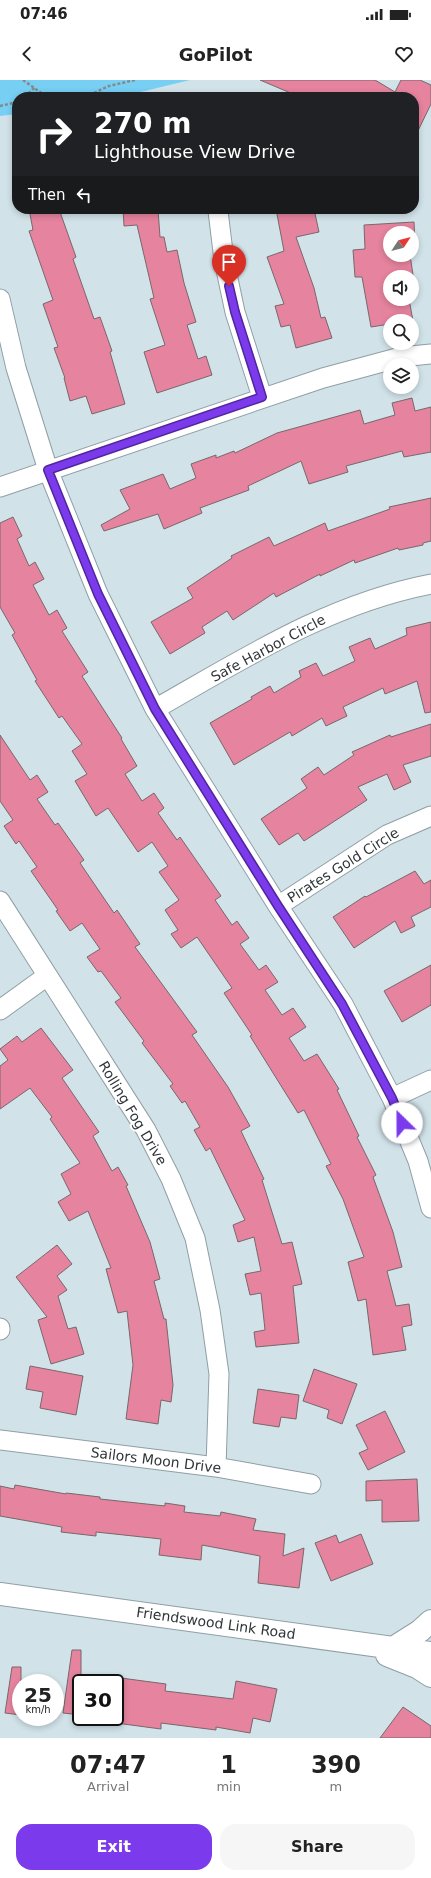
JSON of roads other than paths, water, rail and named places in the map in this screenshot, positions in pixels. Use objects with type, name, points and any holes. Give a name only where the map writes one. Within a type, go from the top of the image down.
[{"type":"street","points":[[218,214],[224,260],[235,312],[262,397]]},
{"type":"street","points":[[0,299],[16,368],[48,470],[98,594],[155,709],[278,906],[342,1004],[392,1098],[418,1161],[431,1208]]},
{"type":"street","points":[[0,487],[262,397],[323,378],[401,357],[431,354]]},
{"type":"street","name":"Safe Harbor Circle","points":[[155,709],[312,622],[366,601],[406,589],[431,584]]},
{"type":"street","name":"Pirates Gold Circle","points":[[278,906],[386,835],[431,816]]},
{"type":"street","name":"Rolling Fog Drive","points":[[0,901],[46,976],[146,1130],[171,1179],[195,1238],[210,1310],[219,1374],[216,1467]]},
{"type":"street","points":[[0,1010],[46,976]]},
{"type":"street","points":[[392,1098],[431,1080]]},
{"type":"street","name":"Sailors Moon Drive","points":[[0,1440],[216,1467],[311,1484]]},
{"type":"street","name":"Friendswood Link Road","points":[[0,1594],[431,1653]]},
{"type":"street","points":[[394,1648],[420,1631],[431,1621]]},
{"type":"street","points":[[356,1642],[416,1667],[431,1676]]}]
